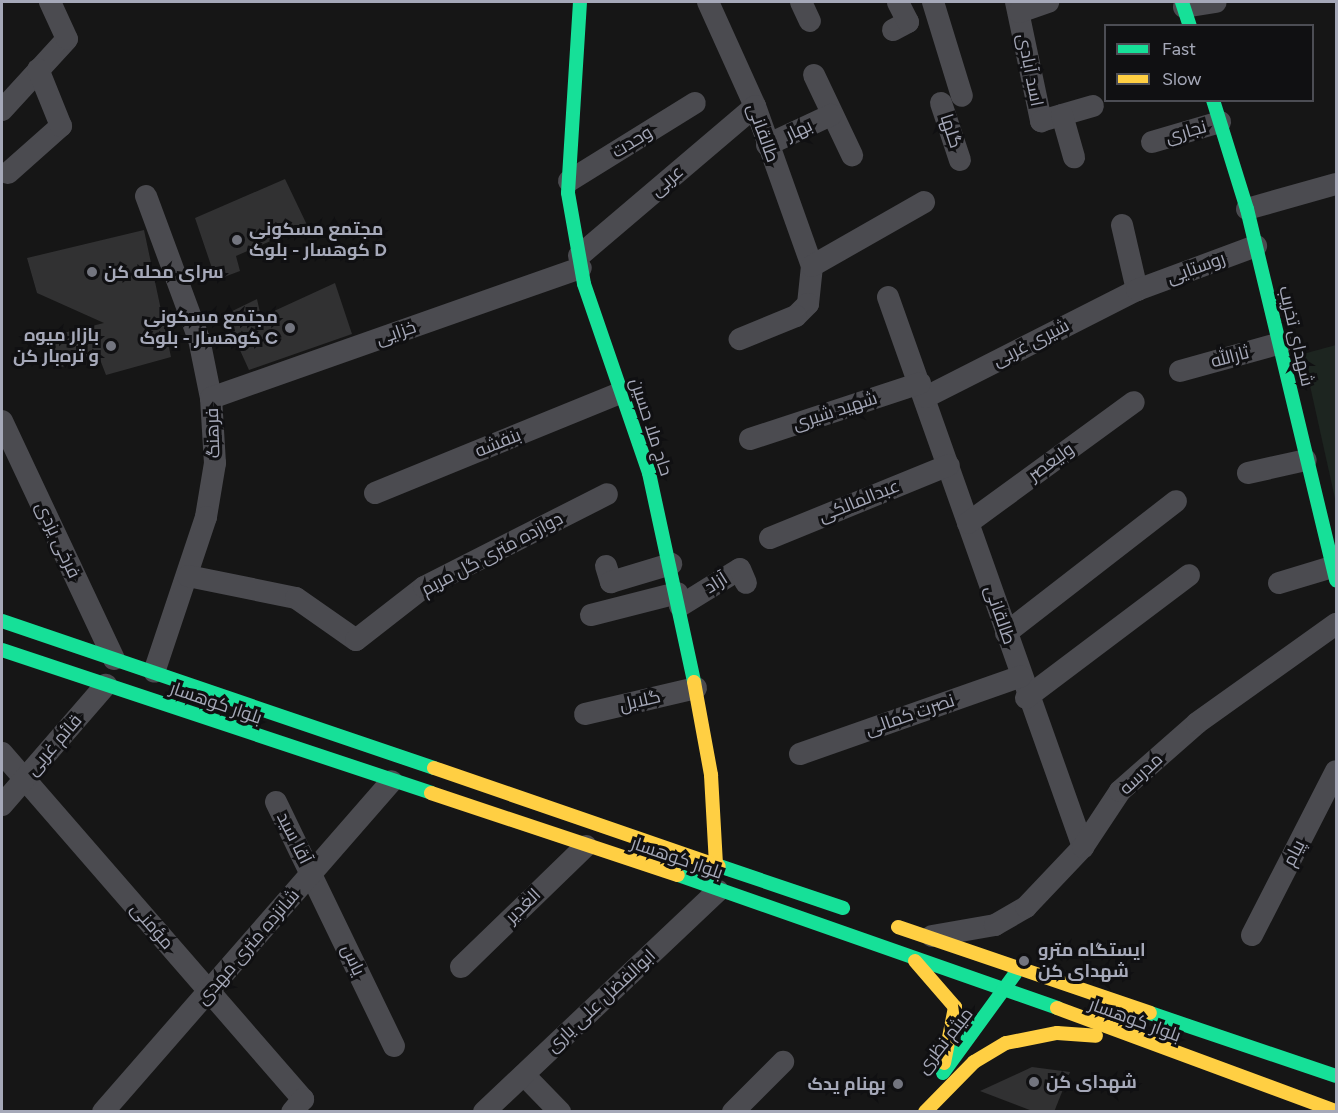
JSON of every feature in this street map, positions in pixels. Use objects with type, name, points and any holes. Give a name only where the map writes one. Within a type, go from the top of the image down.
[{"type":"main road","name":"حاج ملا حسین","points":[[580,2],[569,181],[580,262],[649,473],[679,599],[696,688],[716,818],[716,864]]},
{"type":"main road","name":"شهدای تخریب","points":[[1214,102],[1247,210],[1281,344],[1334,574]]},
{"type":"main road","name":"بلوار کوهسار","points":[[2,621],[860,914]]},
{"type":"main road","name":"بلوار کوهسار","points":[[2,650],[718,891],[902,950],[1005,992],[1322,1108],[1336,1111]]},
{"type":"main road","name":"بلوار کوهسار","points":[[882,921],[1336,1076]]},
{"type":"main road","points":[[902,950],[933,976],[955,1007],[950,1049],[935,1083]]},
{"type":"main road","name":"میثم نظری","points":[[912,1112],[1005,992],[1019,966]]},
{"type":"main road","points":[[924,1112],[974,1062],[1006,1043],[1057,1033],[1137,1040]]},
{"type":"street","points":[[2,110],[67,39],[50,2]]},
{"type":"street","points":[[893,30],[908,22],[898,2]]},
{"type":"street","name":"گلها","points":[[933,2],[952,100],[960,160]]},
{"type":"street","points":[[1018,7],[1048,2]]},
{"type":"street","points":[[1185,11],[1216,2]]},
{"type":"street","name":"طالقانی","points":[[712,3],[754,106],[812,266],[808,304],[796,316],[740,339]]},
{"type":"street","name":"اسد آبادی","points":[[1018,7],[1041,121],[1093,106]]},
{"type":"street","points":[[8,173],[61,126],[38,69]]},
{"type":"street","points":[[814,75],[831,115],[852,154]]},
{"type":"street","name":"وحدت","points":[[569,181],[695,103]]},
{"type":"street","name":"عربی","points":[[580,262],[754,106]]},
{"type":"street","name":"بهار","points":[[767,145],[831,115]]},
{"type":"street","points":[[1062,115],[1074,157]]},
{"type":"street","name":"نجاری","points":[[1152,142],[1220,122]]},
{"type":"street","points":[[1247,210],[1336,184]]},
{"type":"street","name":"فرهنگ","points":[[146,196],[199,339],[211,398],[215,463],[188,576],[154,672]]},
{"type":"street","points":[[812,266],[924,202]]},
{"type":"street","points":[[1122,225],[1137,290]]},
{"type":"street","name":"روستایی","points":[[1137,290],[1256,246]]},
{"type":"street","name":"خزایی","points":[[211,398],[580,262]]},
{"type":"street","name":"شیری غربی","points":[[923,390],[1137,290]]},
{"type":"street","points":[[888,297],[923,390]]},
{"type":"street","name":"ثارالله","points":[[1180,371],[1281,344]]},
{"type":"street","name":"طالقانی","points":[[923,390],[1021,676],[1026,698],[1083,847]]},
{"type":"street","name":"شهید شیری","points":[[750,439],[923,390]]},
{"type":"street","name":"بنفشه","points":[[375,493],[621,393]]},
{"type":"street","name":"ولیعصر","points":[[968,523],[1134,402]]},
{"type":"street","name":"فرخی یزدی","points":[[2,421],[114,659]]},
{"type":"street","points":[[1248,473],[1306,460]]},
{"type":"street","name":"عبدالمالکی","points":[[770,538],[949,465]]},
{"type":"street","name":"دوازده متری گل مریم","points":[[188,576],[296,598],[356,640],[424,587],[607,494]]},
{"type":"street","points":[[1006,633],[1176,501]]},
{"type":"street","points":[[606,566],[612,582],[671,564]]},
{"type":"street","name":"آزاد","points":[[679,599],[740,569],[746,583]]},
{"type":"street","points":[[1279,583],[1334,574]]},
{"type":"street","points":[[1026,698],[1189,575]]},
{"type":"street","points":[[591,615],[679,599]]},
{"type":"street","name":"مدرسه","points":[[926,937],[995,925],[1026,907],[1083,847],[1120,791],[1197,723],[1336,624]]},
{"type":"street","name":"نصرت کمالی","points":[[800,754],[1021,676]]},
{"type":"street","name":"قائم غربی","points":[[2,806],[106,685]]},
{"type":"street","name":"گلایل","points":[[585,714],[696,688]]},
{"type":"street","name":"مؤمنی","points":[[2,753],[209,991],[298,1105]]},
{"type":"street","name":"پیام","points":[[1252,935],[1336,771]]},
{"type":"street","name":"شانزده متری مهدی","points":[[104,1112],[392,781]]},
{"type":"street","name":"آقا سید","points":[[276,802],[312,874]]},
{"type":"street","name":"الغدیر","points":[[461,967],[586,846]]},
{"type":"street","name":"یاس","points":[[312,874],[394,1046]]},
{"type":"street","name":"ابوالفضل علی یاری","points":[[484,1112],[718,891]]},
{"type":"street","points":[[733,1112],[783,1062]]},
{"type":"street","points":[[524,1075],[560,1112]]},
{"type":"shaded area","points":[[1336,345],[1336,503],[1303,354]]},
{"type":"building","name":"مجتمع مسکونی کوهسار - بلوک D","points":[[285,179],[307,225],[236,256],[240,271],[216,280],[195,218]]},
{"type":"building","points":[[144,230],[171,357],[106,375],[99,357],[54,369],[51,336],[104,323],[37,293],[27,258]]},
{"type":"building","name":"مجتمع مسکونی کوهسار - بلوک C","points":[[335,283],[352,334],[249,370],[224,315],[257,299],[261,317]]},
{"type":"building","name":"شهدای کن","points":[[1032,1067],[1070,1072],[1054,1112],[1035,1112],[980,1091]]},
{"type":"traffic: fast","points":[[580,2],[568,193],[584,284],[649,473],[694,682]]},
{"type":"traffic: fast","points":[[1182,2],[1189,24]]},
{"type":"traffic: fast","points":[[1214,102],[1247,209],[1336,581]]},
{"type":"traffic: fast","points":[[2,621],[434,768]]},
{"type":"traffic: fast","points":[[2,650],[431,793]]},
{"type":"traffic: fast","points":[[719,866],[843,908]]},
{"type":"traffic: fast","points":[[678,875],[1057,1008]]},
{"type":"traffic: fast","points":[[943,1073],[1015,974]]},
{"type":"traffic: fast","points":[[1150,1013],[1336,1076]]},
{"type":"traffic: slow","points":[[694,682],[711,775],[716,864]]},
{"type":"traffic: slow","points":[[434,768],[719,866]]},
{"type":"traffic: slow","points":[[431,793],[678,875]]},
{"type":"traffic: slow","points":[[898,927],[1150,1013]]},
{"type":"traffic: slow","points":[[915,961],[955,1007],[944,1063]]},
{"type":"traffic: slow","points":[[1057,1008],[1336,1111]]},
{"type":"traffic: slow","points":[[925,1112],[974,1062],[1006,1043],[1057,1033],[1096,1036]]},
{"type":"place","name":"مجتمع مسکونی کوهسار - بلوک D","points":[[237,240]]},
{"type":"place","name":"سرای محله کن","points":[[92,272]]},
{"type":"place","name":"مجتمع مسکونی کوهسار - بلوک C","points":[[290,328]]},
{"type":"place","name":"بازار میوه و تره‌بار کن","points":[[111,346]]},
{"type":"place","name":"ایستگاه مترو شهدای کن","points":[[1024,961]]},
{"type":"place","name":"شهدای کن","points":[[1034,1082]]},
{"type":"place","name":"بهنام یدک","points":[[898,1084]]}]
